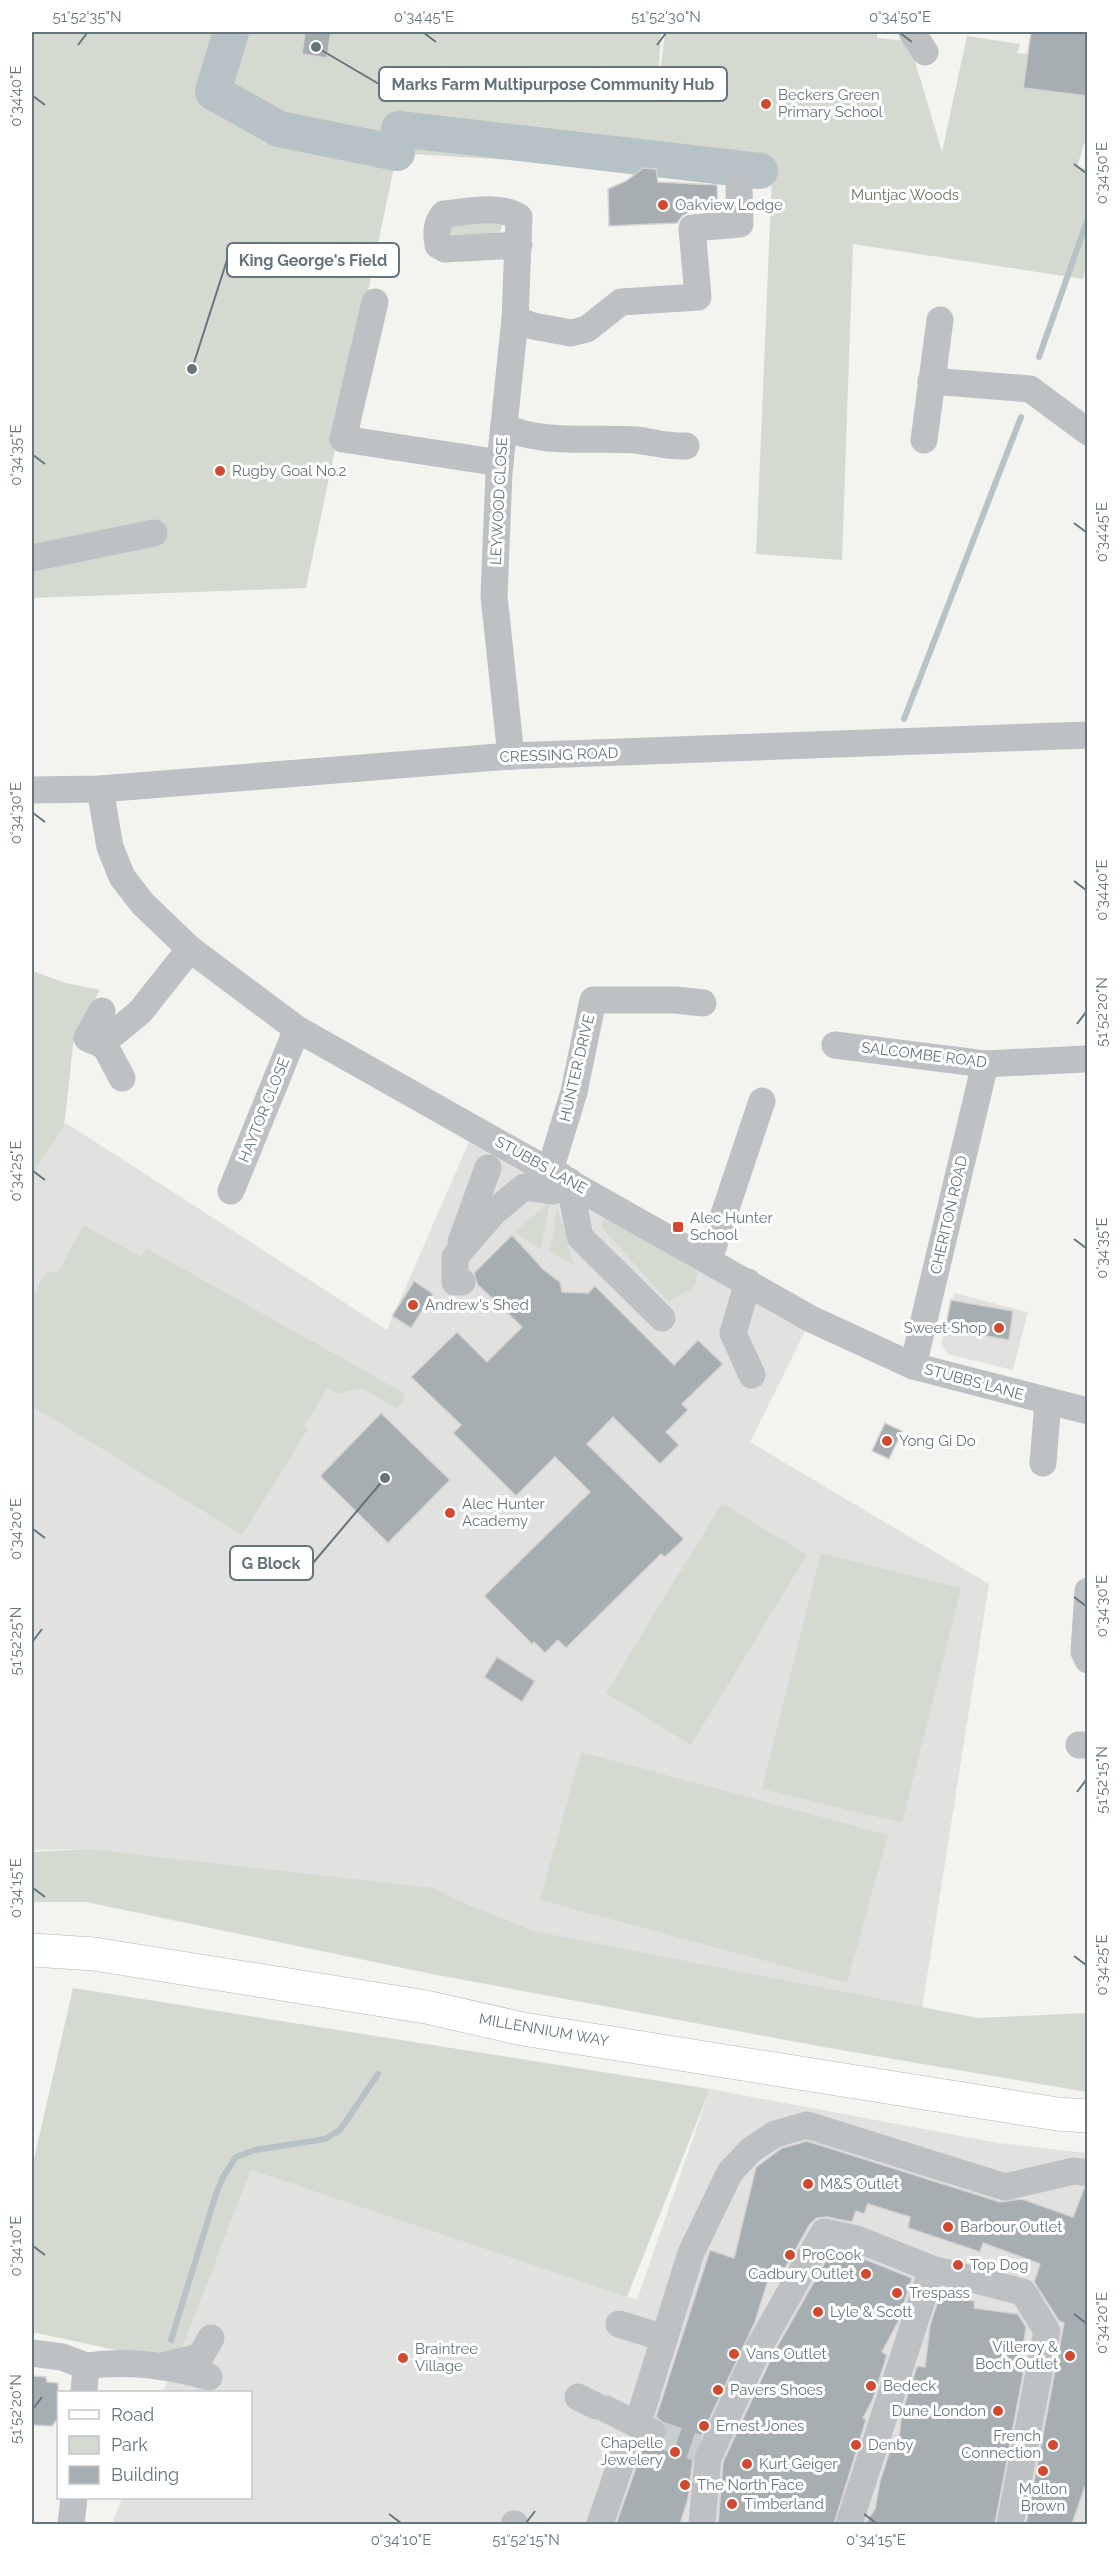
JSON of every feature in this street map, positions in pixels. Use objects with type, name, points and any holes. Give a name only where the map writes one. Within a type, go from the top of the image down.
[{"type":"main road","name":"MILLENNIUM WAY","points":[[32,1950],[94,1954],[426,2007],[523,2029],[1077,2117]]},
{"type":"street","points":[[515,319],[533,326],[572,333],[587,330],[621,302],[698,297],[692,228],[740,224],[738,187]]},
{"type":"street","name":"LEYWOOD CLOSE","points":[[511,756],[494,596],[500,463],[515,319],[519,245]]},
{"type":"street","points":[[375,303],[343,440],[500,463]]},
{"type":"street","points":[[924,440],[940,320]]},
{"type":"street","points":[[931,381],[1030,389],[1088,432]]},
{"type":"street","points":[[504,427],[524,436],[638,440],[666,447],[686,446]]},
{"type":"street","points":[[32,558],[154,533]]},
{"type":"street","name":"CRESSING ROAD","points":[[32,790],[100,789],[511,756],[1088,735]]},
{"type":"street","name":"STUBBS LANE","points":[[100,789],[110,847],[122,877],[143,904],[190,949],[297,1029],[812,1319],[914,1366],[1088,1411]]},
{"type":"street","points":[[98,1054],[140,1012],[190,949]]},
{"type":"street","name":"HUNTER DRIVE","points":[[560,1176],[593,1000],[675,1000],[703,1003]]},
{"type":"street","points":[[98,1054],[87,1038],[102,1011]]},
{"type":"street","name":"HAYTOR CLOSE","points":[[231,1191],[297,1029]]},
{"type":"street","name":"SALCOMBE ROAD","points":[[835,1045],[985,1064],[1084,1059]]},
{"type":"street","points":[[98,1054],[106,1048],[122,1078]]},
{"type":"street","name":"CHERITON ROAD","points":[[914,1366],[985,1064]]},
{"type":"street","points":[[709,1259],[762,1101]]},
{"type":"street","points":[[488,1168],[459,1269],[494,1212],[524,1187],[552,1191],[560,1176]]},
{"type":"street","points":[[560,1176],[580,1237],[662,1318]]},
{"type":"street","points":[[748,1282],[734,1333],[752,1375]]},
{"type":"street","points":[[1043,1463],[1048,1401]]},
{"type":"street","points":[[1088,1591],[1084,1652],[1088,1660]]},
{"type":"street","points":[[594,2404],[646,2422],[664,2338],[691,2253],[730,2172],[751,2150],[775,2134],[807,2125],[1005,2187],[1074,2170],[1088,2173]]},
{"type":"street","points":[[702,2524],[708,2458],[704,2450],[824,2232],[856,2240],[932,2269],[1023,2292],[1047,2331],[1010,2524]]},
{"type":"street","points":[[849,2524],[932,2269]]},
{"type":"street","points":[[619,2324],[664,2338]]},
{"type":"street","points":[[32,2353],[62,2357],[85,2379],[106,2363],[159,2366],[200,2357],[212,2338],[216,2350],[201,2387],[159,2366]]},
{"type":"street","points":[[600,2524],[624,2454]]},
{"type":"street","points":[[71,2524],[74,2499]]},
{"type":"shaded area","name":"Alec Hunter Academy","points":[[66,1123],[387,1330],[475,1128],[811,1319],[750,1442],[989,1584],[921,2015],[88,1849],[32,1850],[32,1174]]},
{"type":"shaded area","points":[[954,1293],[1028,1312],[1013,1370],[947,1354],[941,1344]]},
{"type":"shaded area","points":[[710,2089],[998,2143],[1087,2153],[1087,2524],[112,2524],[122,2499],[252,2499],[252,2391],[163,2391],[251,2170],[637,2300]]},
{"type":"green space","name":"Muntjac Woods","points":[[32,32],[661,32],[656,109],[665,32],[877,32],[877,38],[909,41],[942,152],[967,36],[1020,44],[1017,53],[1028,54],[1024,88],[1087,96],[1087,135],[1077,167],[1087,169],[1087,262],[1083,279],[853,244],[842,560],[756,554],[772,176],[397,153],[306,588],[32,598]]},
{"type":"green space","points":[[504,218],[499,236],[442,234],[446,221]]},
{"type":"green space","points":[[32,971],[66,983],[100,990],[74,1037],[64,1127],[32,1174]]},
{"type":"green space","points":[[550,1202],[541,1249],[514,1232]]},
{"type":"green space","points":[[557,1206],[574,1265],[550,1252]]},
{"type":"green space","points":[[603,1209],[698,1272],[694,1287],[669,1302],[602,1228]]},
{"type":"green space","points":[[84,1225],[141,1257],[146,1248],[406,1394],[398,1409],[361,1388],[337,1394],[328,1388],[304,1426],[308,1429],[242,1535],[32,1406],[32,1297],[47,1271],[57,1273]]},
{"type":"green space","points":[[722,1503],[807,1555],[691,1745],[606,1693]]},
{"type":"green space","points":[[821,1553],[961,1588],[902,1823],[762,1789]]},
{"type":"green space","points":[[581,1752],[888,1835],[847,1983],[540,1900]]},
{"type":"green space","points":[[88,1849],[434,1888],[457,1900],[533,1931],[978,2018],[1087,2013],[1087,2092],[829,2048],[432,1974],[86,1902],[32,1902],[32,1852]]},
{"type":"green space","points":[[73,1988],[710,2089],[627,2297],[251,2170],[176,2363],[32,2332],[32,2168]]},
{"type":"building","points":[[305,32],[331,32],[327,58],[302,54]]},
{"type":"building","points":[[1031,32],[1088,32],[1088,96],[1023,88]]},
{"type":"building","name":"Oakview Lodge","points":[[643,168],[656,169],[658,182],[717,185],[718,210],[690,212],[683,215],[677,223],[609,226],[608,189],[626,181]]},
{"type":"building","points":[[512,1235],[544,1270],[560,1282],[562,1292],[588,1293],[595,1286],[674,1365],[698,1340],[723,1364],[682,1404],[688,1410],[666,1432],[679,1445],[660,1464],[613,1417],[587,1444],[684,1539],[665,1557],[661,1554],[566,1648],[558,1640],[545,1653],[534,1642],[532,1644],[484,1596],[590,1492],[555,1457],[516,1496],[453,1433],[461,1425],[411,1377],[457,1332],[487,1362],[522,1327],[477,1284],[474,1273]]},
{"type":"building","name":"Andrew's Shed","points":[[414,1281],[433,1294],[411,1328],[392,1316]]},
{"type":"building","points":[[951,1300],[1013,1311],[1009,1340],[945,1329]]},
{"type":"building","points":[[381,1413],[450,1480],[388,1543],[320,1476]]},
{"type":"building","name":"Yong Gi Do","points":[[885,1423],[902,1431],[889,1459],[872,1451]]},
{"type":"building","points":[[497,1657],[535,1681],[522,1702],[484,1677]]},
{"type":"building","points":[[807,2141],[1000,2202],[1022,2199],[1073,2217],[1084,2188],[1088,2188],[1088,2478],[1072,2524],[1026,2524],[1064,2323],[1059,2321],[1034,2282],[1040,2264],[983,2243],[980,2252],[908,2228],[910,2217],[868,2204],[864,2214],[856,2211],[852,2222],[827,2217],[817,2218],[810,2224],[785,2268],[773,2265],[755,2322],[694,2452],[688,2499],[680,2524],[616,2524],[639,2459],[641,2446],[654,2448],[661,2445],[666,2438],[668,2432],[665,2424],[656,2417],[710,2250],[734,2258],[756,2167],[782,2148]]},
{"type":"building","points":[[832,2250],[852,2254],[912,2278],[898,2322],[882,2352],[887,2355],[873,2399],[863,2418],[866,2420],[834,2524],[718,2524],[723,2462],[773,2354]]},
{"type":"building","points":[[939,2297],[975,2301],[974,2308],[1018,2314],[1026,2327],[1021,2364],[1025,2364],[995,2524],[865,2524],[875,2509],[880,2481],[895,2435],[899,2437],[902,2412],[917,2366],[925,2367],[930,2325]]},
{"type":"building","points":[[32,2376],[46,2377],[47,2382],[58,2383],[57,2419],[52,2426],[32,2425]]},
{"type":"waterway","points":[[231,32],[213,92],[279,129],[397,153],[399,129],[760,171]]},
{"type":"waterway","points":[[1039,357],[1087,221]]},
{"type":"waterway","points":[[904,719],[1021,417]]},
{"type":"waterway","points":[[171,2340],[216,2194],[223,2177],[236,2157],[255,2150],[325,2139],[340,2130],[378,2074]]},
{"type":"tunnel","points":[[652,2432],[698,2448]]},
{"type":"place","name":"Marks Farm Multipurpose Community Hub","points":[[316,47]]},
{"type":"place","name":"Beckers Green Primary School","points":[[766,104]]},
{"type":"place","name":"Oakview Lodge","points":[[663,205]]},
{"type":"place","name":"King George's Field","points":[[192,369]]},
{"type":"place","name":"Rugby Goal No.2","points":[[220,471]]},
{"type":"place","name":"Alec Hunter School","points":[[678,1227]]},
{"type":"place","name":"Andrew's Shed","points":[[413,1305]]},
{"type":"place","name":"Sweet Shop","points":[[999,1328]]},
{"type":"place","name":"Yong Gi Do","points":[[887,1441]]},
{"type":"place","name":"G Block","points":[[385,1478]]},
{"type":"place","name":"Alec Hunter Academy","points":[[450,1513]]},
{"type":"place","name":"M&S Outlet","points":[[808,2184]]},
{"type":"place","name":"Barbour Outlet","points":[[948,2227]]},
{"type":"place","name":"ProCook","points":[[790,2255]]},
{"type":"place","name":"Top Dog","points":[[958,2265]]},
{"type":"place","name":"Cadbury Outlet","points":[[866,2274]]},
{"type":"place","name":"Trespass","points":[[897,2293]]},
{"type":"place","name":"Lyle & Scott","points":[[818,2312]]},
{"type":"place","name":"Vans Outlet","points":[[734,2354]]},
{"type":"place","name":"Villeroy & Boch Outlet","points":[[1070,2356]]},
{"type":"place","name":"Braintree Village","points":[[403,2358]]},
{"type":"place","name":"Bedeck","points":[[871,2386]]},
{"type":"place","name":"Pavers Shoes","points":[[718,2390]]},
{"type":"place","name":"Dune London","points":[[998,2411]]},
{"type":"place","name":"Ernest Jones","points":[[704,2426]]},
{"type":"place","name":"Denby","points":[[856,2445]]},
{"type":"place","name":"French Connection","points":[[1053,2445]]},
{"type":"place","name":"Chapelle Jewelery","points":[[675,2452]]},
{"type":"place","name":"Kurt Geiger","points":[[747,2464]]},
{"type":"place","name":"Molton Brown","points":[[1043,2471]]},
{"type":"place","name":"The North Face","points":[[685,2485]]},
{"type":"place","name":"Timberland","points":[[732,2504]]}]
